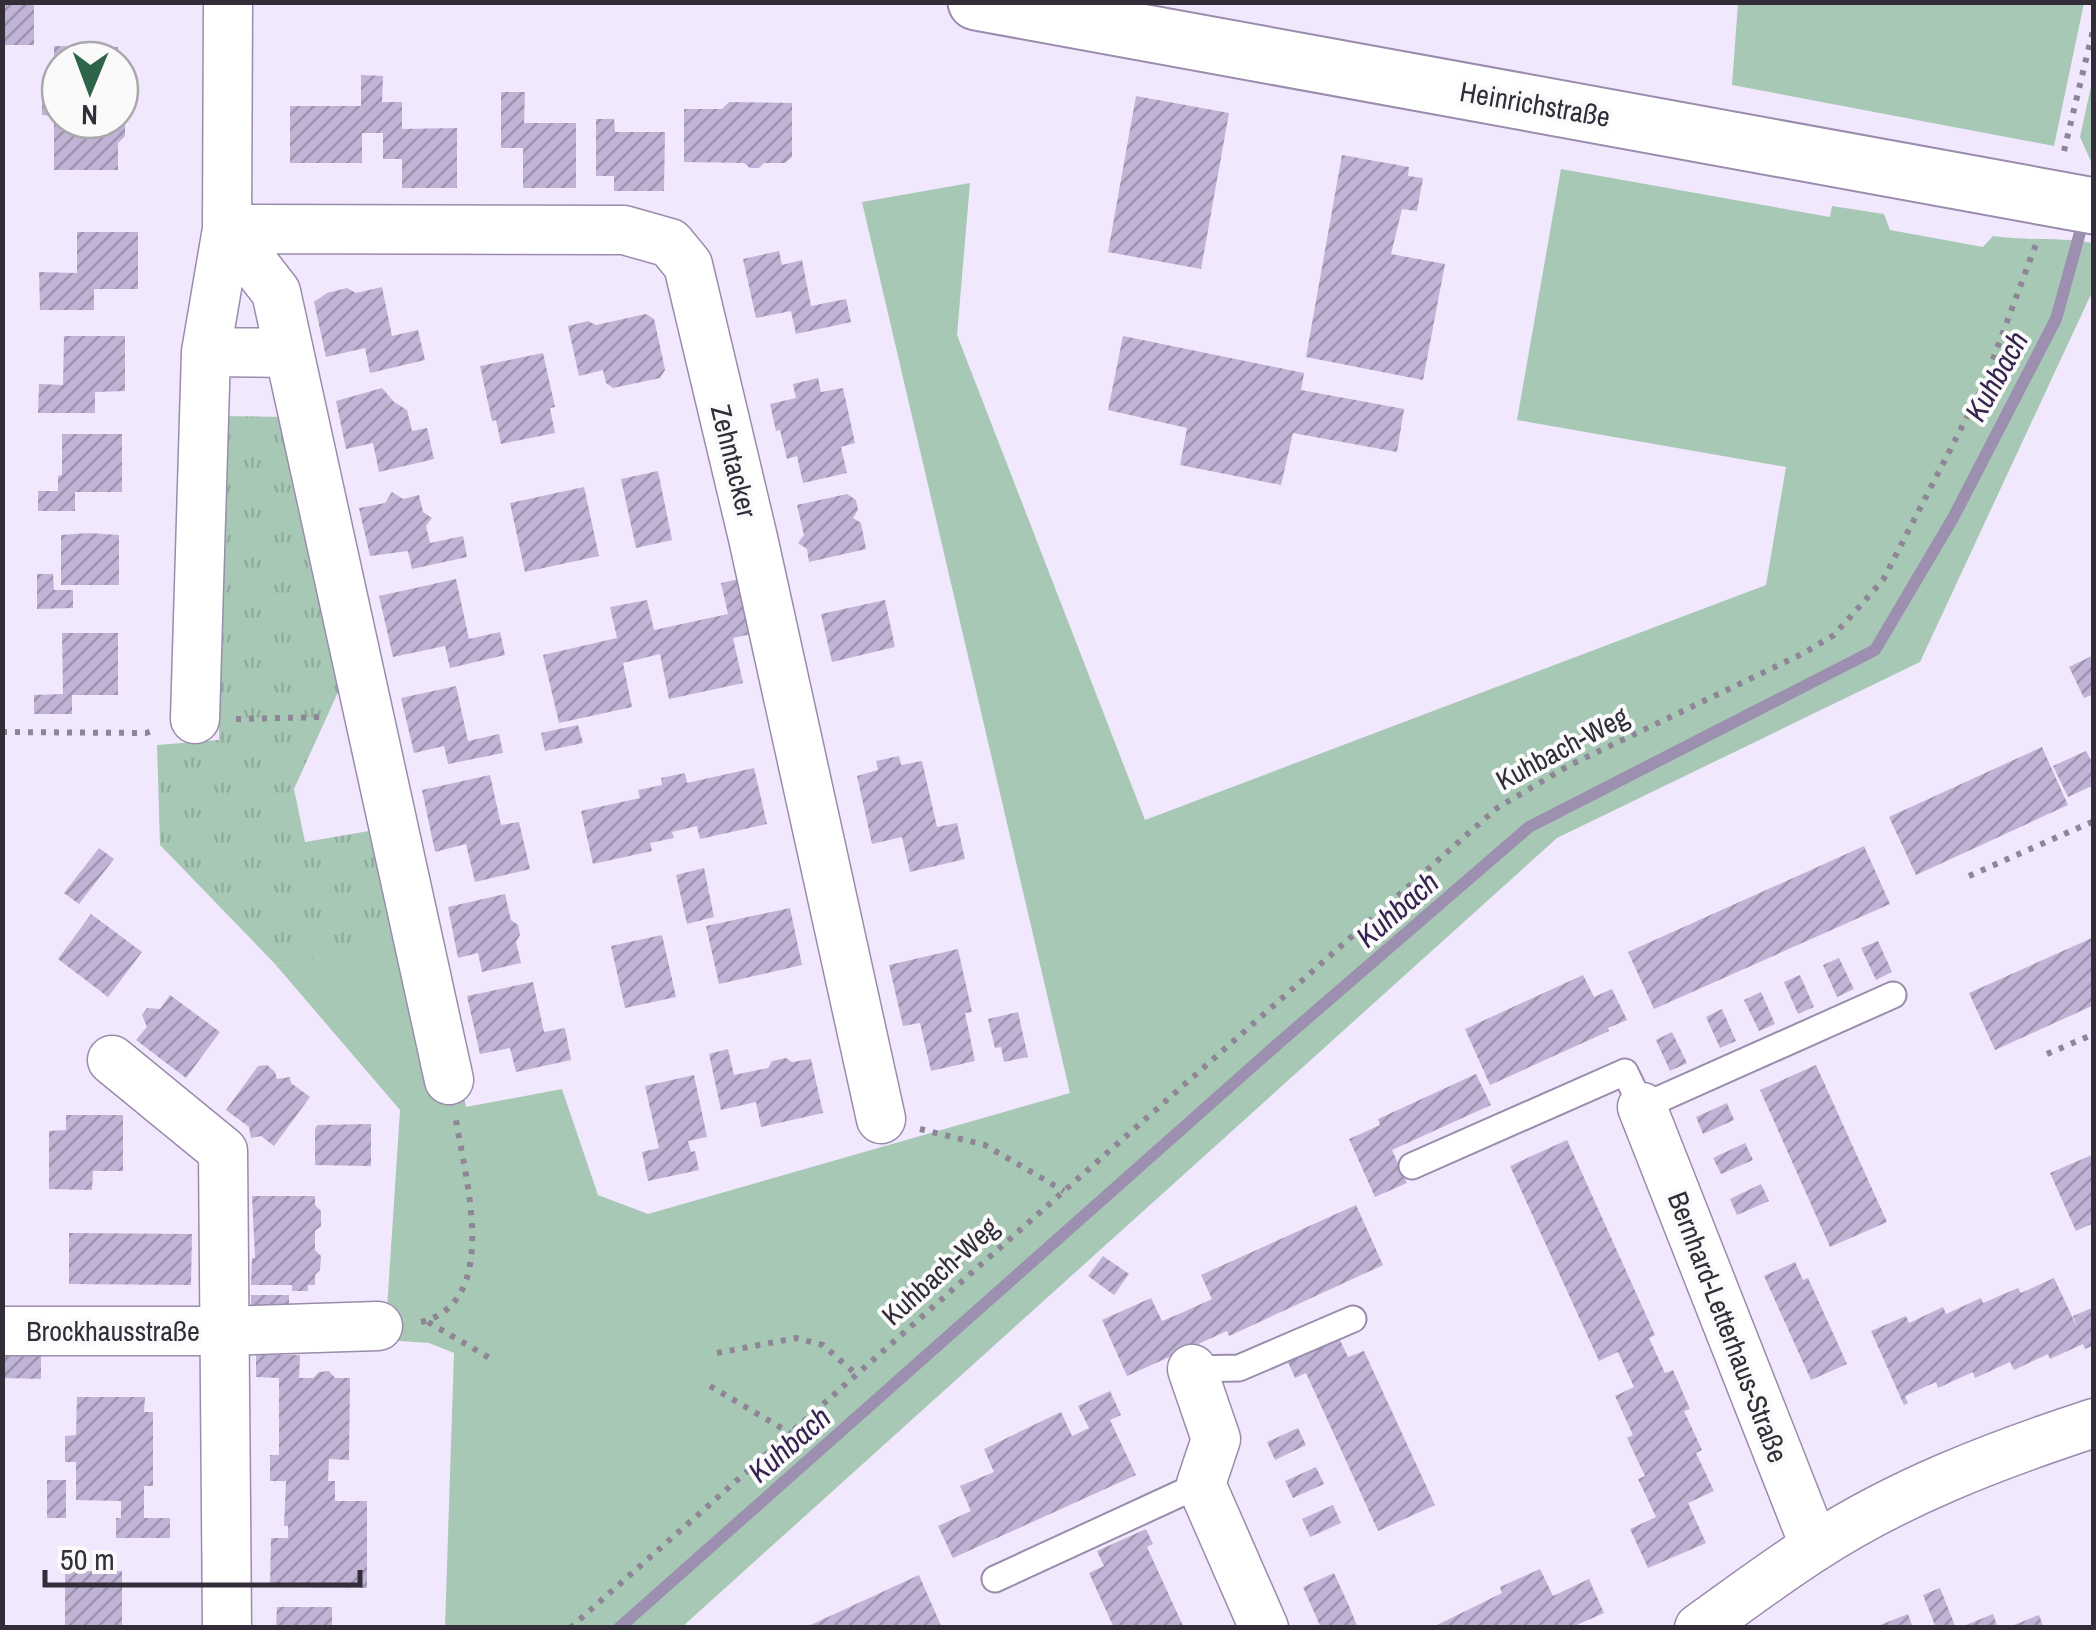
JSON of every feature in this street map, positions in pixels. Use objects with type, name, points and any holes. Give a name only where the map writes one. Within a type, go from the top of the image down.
[{"type":"street","points":[[195,719],[206,352],[227,229],[228,2]]},
{"type":"street","name":"Heinrichstraße","points":[[976,2],[1125,16],[2073,202]]},
{"type":"street","points":[[227,229],[276,292],[449,1080]]},
{"type":"street","name":"Zehntacker","points":[[227,229],[624,230],[670,243],[688,266],[761,575],[881,1119]]},
{"type":"street","points":[[206,352],[289,353]]},
{"type":"street","name":"Brockhausstraße","points":[[112,1060],[224,1151],[227,1628]]},
{"type":"street","name":"Bernhard-Letterhaus-Straße","points":[[1642,1107],[1815,1547]]},
{"type":"street","name":"Brockhausstraße","points":[[2,1331],[378,1326]]},
{"type":"street","points":[[1192,1368],[1216,1439],[1201,1484],[1264,1628]]},
{"type":"street","points":[[1700,1628],[1815,1547],[1885,1507],[1996,1455],[2094,1422]]},
{"type":"lane","points":[[1642,1107],[1893,996]]},
{"type":"lane","name":"Bernhard-Letterhaus-Straße","points":[[1412,1166],[1624,1072],[1642,1107]]},
{"type":"lane","points":[[1192,1368],[1239,1368],[1353,1319]]},
{"type":"lane","points":[[996,1579],[1201,1484]]},
{"type":"path","name":"Kuhbach-Weg","points":[[570,1628],[1498,808],[1568,766],[1804,654],[1848,621],[1884,580],[2073,202],[2094,26]]},
{"type":"path","points":[[2,732],[33,732]]},
{"type":"path","points":[[1970,876],[2094,821]]},
{"type":"path","points":[[2048,1054],[2094,1034]]},
{"type":"path","points":[[378,1326],[427,1322],[452,1308],[461,1295],[471,1262],[470,1209],[449,1080]]},
{"type":"path","points":[[881,1119],[985,1145],[1064,1191]]},
{"type":"path","points":[[427,1322],[493,1360]]},
{"type":"path","points":[[717,1353],[796,1338],[823,1345],[857,1375]]},
{"type":"path","points":[[710,1386],[791,1434]]},
{"type":"green space","points":[[1738,3],[2084,3],[2054,146],[1732,85]]},
{"type":"green space","points":[[2093,77],[2093,166],[2080,137]]},
{"type":"green space","points":[[1561,169],[1830,217],[1832,206],[1884,214],[1890,230],[1983,247],[1993,236],[2093,243],[2093,290],[1920,662],[1557,838],[682,1627],[445,1627],[454,1353],[429,1343],[385,1340],[400,1110],[275,964],[435,939],[466,1107],[562,1089],[598,1195],[648,1214],[1070,1093],[862,202],[970,183],[957,335],[1145,820],[1766,585],[1786,467],[1517,420]]},
{"type":"green space","points":[[222,416],[286,417],[344,679],[294,789],[305,842],[369,831],[394,947],[275,964],[160,845],[157,745],[219,740]]},
{"type":"building","points":[[2,2],[34,2],[34,45],[2,45]]},
{"type":"building","points":[[361,75],[383,76],[382,102],[402,102],[402,129],[457,128],[457,188],[402,188],[402,159],[383,159],[383,133],[362,133],[362,163],[290,163],[290,106],[361,106]]},
{"type":"building","points":[[501,92],[525,92],[524,123],[576,123],[576,188],[523,188],[523,148],[501,148]]},
{"type":"building","points":[[1136,96],[1229,113],[1201,269],[1108,252]]},
{"type":"building","points":[[729,102],[792,103],[792,157],[785,163],[764,163],[759,168],[744,163],[684,162],[684,109],[722,109]]},
{"type":"building","points":[[596,119],[614,119],[615,132],[665,132],[664,191],[614,191],[614,176],[596,176]]},
{"type":"building","points":[[54,140],[121,140],[118,170],[54,170]]},
{"type":"building","points":[[1342,155],[1409,167],[1408,176],[1423,178],[1417,211],[1402,209],[1391,254],[1445,264],[1423,380],[1306,357]]},
{"type":"building","points":[[77,232],[138,232],[138,289],[94,289],[94,310],[40,310],[39,272],[77,273]]},
{"type":"building","points":[[779,251],[782,265],[802,260],[811,306],[846,299],[851,322],[796,334],[791,311],[756,318],[743,259]]},
{"type":"building","points":[[382,287],[392,336],[418,330],[425,360],[370,373],[365,348],[326,357],[314,302],[327,293],[347,288],[356,293]]},
{"type":"building","points":[[646,314],[654,319],[663,360],[665,370],[660,378],[613,388],[606,383],[603,370],[579,376],[568,326],[588,321],[596,325]]},
{"type":"building","points":[[64,336],[125,336],[125,391],[95,392],[95,413],[38,413],[39,384],[63,385]]},
{"type":"building","points":[[1123,336],[1304,373],[1301,390],[1404,409],[1397,452],[1293,433],[1281,485],[1180,465],[1187,428],[1108,410]]},
{"type":"building","points":[[543,353],[555,407],[550,408],[555,433],[501,444],[480,366]]},
{"type":"building","points":[[818,378],[821,392],[843,388],[855,443],[841,447],[847,473],[803,483],[797,456],[787,459],[770,404],[796,398],[793,384]]},
{"type":"building","points":[[382,388],[407,410],[412,431],[427,428],[434,459],[379,472],[373,443],[346,449],[336,401]]},
{"type":"building","points":[[62,434],[122,434],[122,492],[75,492],[75,511],[38,511],[38,491],[58,491]]},
{"type":"building","points":[[658,471],[672,540],[636,548],[621,479]]},
{"type":"building","points":[[584,487],[599,556],[525,572],[510,503]]},
{"type":"building","points":[[392,492],[403,499],[419,495],[423,512],[432,518],[426,526],[430,543],[463,536],[467,557],[412,569],[408,551],[370,556],[359,508],[385,503]]},
{"type":"building","points":[[847,494],[856,500],[858,510],[853,518],[861,523],[866,549],[809,562],[807,549],[798,543],[804,535],[797,505]]},
{"type":"building","points":[[61,535],[119,535],[119,585],[61,585]]},
{"type":"building","points":[[37,574],[53,574],[54,590],[73,590],[73,608],[37,609]]},
{"type":"building","points":[[456,579],[469,639],[500,632],[505,655],[450,668],[445,646],[393,657],[379,596]]},
{"type":"building","points":[[739,579],[752,634],[733,638],[743,683],[669,699],[660,654],[623,663],[632,707],[559,723],[543,655],[617,638],[610,607],[647,600],[654,630],[728,614],[721,583]]},
{"type":"building","points":[[885,600],[895,647],[832,662],[821,614]]},
{"type":"building","points":[[62,633],[118,633],[118,695],[72,695],[72,714],[34,714],[34,695],[63,694]]},
{"type":"building","points":[[2094,655],[2094,694],[2084,698],[2069,667]]},
{"type":"building","points":[[456,686],[468,741],[499,734],[503,753],[448,764],[444,746],[414,753],[401,698]]},
{"type":"building","points":[[578,725],[583,743],[545,751],[541,733]]},
{"type":"building","points":[[2042,747],[2068,805],[1916,875],[1889,817]]},
{"type":"building","points":[[2086,751],[2094,766],[2094,785],[2068,797],[2053,766]]},
{"type":"building","points":[[899,756],[901,765],[922,761],[937,827],[957,823],[965,859],[910,872],[902,837],[872,844],[857,776],[878,770],[876,761]]},
{"type":"building","points":[[754,768],[767,824],[700,839],[697,826],[672,832],[674,838],[650,843],[652,851],[593,864],[581,811],[640,798],[638,790],[662,785],[661,778],[685,773],[687,783]]},
{"type":"building","points":[[490,775],[501,825],[519,822],[530,869],[475,882],[466,844],[435,852],[422,790]]},
{"type":"building","points":[[1864,846],[1890,904],[1654,1009],[1628,952]]},
{"type":"building","points":[[99,848],[114,859],[79,904],[64,893]]},
{"type":"building","points":[[704,868],[714,917],[687,924],[676,875]]},
{"type":"building","points":[[505,894],[511,920],[518,925],[520,935],[516,942],[521,963],[482,972],[478,953],[458,958],[448,907]]},
{"type":"building","points":[[790,908],[802,965],[719,984],[706,926]]},
{"type":"building","points":[[91,914],[142,952],[108,997],[58,959]]},
{"type":"building","points":[[662,935],[676,997],[625,1008],[611,946]]},
{"type":"building","points":[[2094,937],[2094,1005],[1995,1050],[1969,993]]},
{"type":"building","points":[[1878,941],[1892,972],[1876,980],[1861,948]]},
{"type":"building","points":[[958,949],[972,1012],[965,1013],[975,1061],[931,1071],[920,1023],[903,1026],[889,965]]},
{"type":"building","points":[[1839,958],[1854,989],[1837,997],[1823,965]]},
{"type":"building","points":[[1583,975],[1594,997],[1612,989],[1627,1020],[1490,1085],[1465,1029]]},
{"type":"building","points":[[1800,975],[1814,1007],[1798,1014],[1784,982]]},
{"type":"building","points":[[533,982],[544,1032],[565,1028],[571,1060],[516,1072],[510,1048],[480,1054],[467,996]]},
{"type":"building","points":[[1761,992],[1775,1024],[1759,1031],[1744,1000]]},
{"type":"building","points":[[170,995],[220,1032],[186,1078],[136,1040],[147,1027],[142,1015],[147,1008],[160,1009]]},
{"type":"building","points":[[1722,1009],[1736,1041],[1720,1048],[1706,1017]]},
{"type":"building","points":[[1018,1012],[1028,1057],[1004,1062],[1001,1047],[995,1048],[988,1019]]},
{"type":"building","points":[[1672,1032],[1687,1063],[1670,1071],[1656,1040]]},
{"type":"building","points":[[728,1049],[734,1075],[768,1068],[772,1061],[786,1058],[792,1062],[811,1059],[823,1113],[761,1127],[756,1102],[721,1110],[709,1054]]},
{"type":"building","points":[[267,1065],[277,1079],[290,1077],[291,1083],[310,1097],[274,1146],[261,1136],[251,1138],[249,1127],[226,1110],[258,1066]]},
{"type":"building","points":[[1816,1065],[1887,1222],[1830,1247],[1760,1090]]},
{"type":"building","points":[[1476,1074],[1491,1105],[1392,1150],[1407,1183],[1375,1197],[1349,1139],[1380,1125],[1378,1119]]},
{"type":"building","points":[[694,1075],[707,1137],[688,1141],[699,1170],[648,1181],[642,1152],[659,1148],[645,1086]]},
{"type":"building","points":[[1727,1103],[1734,1120],[1703,1134],[1696,1117]]},
{"type":"building","points":[[66,1115],[123,1115],[123,1171],[93,1171],[92,1190],[49,1189],[49,1131],[66,1130]]},
{"type":"building","points":[[371,1124],[371,1166],[315,1165],[318,1125]]},
{"type":"building","points":[[1567,1140],[1655,1335],[1649,1338],[1665,1373],[1673,1370],[1690,1409],[1684,1411],[1702,1450],[1696,1453],[1714,1491],[1688,1503],[1706,1543],[1648,1568],[1630,1529],[1656,1517],[1638,1479],[1645,1476],[1627,1438],[1633,1435],[1615,1396],[1634,1387],[1618,1352],[1599,1361],[1510,1166]]},
{"type":"building","points":[[1745,1143],[1753,1160],[1721,1174],[1713,1158]]},
{"type":"building","points":[[2094,1154],[2094,1223],[2076,1231],[2050,1173]]},
{"type":"building","points":[[1761,1184],[1769,1201],[1737,1215],[1730,1199]]},
{"type":"building","points":[[252,1196],[315,1196],[315,1205],[321,1211],[321,1226],[315,1231],[320,1270],[315,1275],[315,1285],[308,1285],[308,1291],[292,1291],[292,1285],[251,1285],[255,1258]]},
{"type":"building","points":[[1356,1205],[1383,1265],[1229,1336],[1227,1331],[1127,1376],[1102,1320],[1151,1298],[1162,1321],[1179,1314],[1212,1299],[1201,1275]]},
{"type":"building","points":[[69,1233],[192,1234],[191,1285],[69,1284]]},
{"type":"building","points":[[1103,1256],[1129,1274],[1114,1295],[1088,1276]]},
{"type":"building","points":[[1795,1262],[1803,1280],[1808,1278],[1847,1364],[1811,1380],[1764,1276]]},
{"type":"building","points":[[2054,1278],[2078,1329],[2073,1316],[2094,1307],[2094,1345],[2085,1349],[2083,1344],[2050,1359],[2048,1354],[2014,1370],[2010,1362],[1975,1378],[1973,1372],[1938,1388],[1936,1382],[1905,1396],[1908,1403],[1904,1405],[1871,1331],[1906,1316],[1909,1323],[1943,1307],[1946,1314],[1981,1298],[1983,1303],[2018,1288],[2021,1293]]},
{"type":"building","points":[[251,1295],[289,1295],[289,1314],[251,1314]]},
{"type":"building","points":[[1339,1338],[1348,1357],[1364,1351],[1435,1505],[1378,1531],[1306,1373],[1295,1378],[1288,1362]]},
{"type":"building","points":[[4,1353],[41,1353],[41,1379],[4,1378]]},
{"type":"building","points":[[256,1354],[300,1355],[299,1378],[313,1378],[319,1372],[329,1371],[335,1378],[350,1378],[349,1460],[329,1459],[328,1481],[335,1481],[335,1501],[367,1501],[367,1588],[270,1587],[271,1538],[288,1538],[288,1526],[284,1526],[286,1481],[270,1481],[270,1455],[279,1455],[279,1378],[256,1377]]},
{"type":"building","points":[[1110,1391],[1121,1415],[1110,1420],[1136,1475],[953,1558],[938,1526],[971,1511],[960,1486],[994,1472],[984,1449],[1061,1412],[1072,1436],[1089,1428],[1078,1406]]},
{"type":"building","points":[[77,1397],[145,1397],[144,1412],[153,1412],[153,1486],[144,1486],[144,1518],[170,1518],[170,1538],[116,1538],[121,1501],[76,1500],[76,1462],[65,1462],[65,1436],[76,1435]]},
{"type":"building","points":[[1298,1428],[1306,1445],[1275,1460],[1267,1442]]},
{"type":"building","points":[[1316,1467],[1324,1484],[1293,1498],[1285,1481]]},
{"type":"building","points":[[47,1480],[66,1480],[66,1518],[47,1518]]},
{"type":"building","points":[[1333,1505],[1341,1523],[1310,1537],[1302,1519]]},
{"type":"building","points":[[1146,1529],[1153,1544],[1147,1547],[1184,1628],[1114,1628],[1089,1573],[1104,1566],[1097,1551]]},
{"type":"building","points":[[1540,1569],[1553,1596],[1589,1579],[1604,1613],[1570,1628],[1431,1628],[1502,1593],[1500,1587]]},
{"type":"building","points":[[65,1571],[122,1571],[122,1628],[65,1628]]},
{"type":"building","points":[[1334,1573],[1358,1628],[1321,1628],[1303,1587]]},
{"type":"building","points":[[919,1575],[942,1628],[804,1628],[880,1593]]},
{"type":"building","points":[[1940,1588],[1956,1628],[1936,1628],[1923,1595]]},
{"type":"building","points":[[277,1607],[332,1607],[332,1628],[276,1628]]},
{"type":"building","points":[[1908,1614],[1913,1628],[1875,1628],[1875,1627]]},
{"type":"building","points":[[1993,1614],[1998,1628],[1961,1628],[1961,1627]]},
{"type":"building","points":[[2039,1615],[2044,1628],[2014,1625]]},
{"type":"waterway","name":"Kuhbach","points":[[619,1628],[1280,1042],[1529,827],[1875,650],[1953,518],[2056,319],[2084,218]]}]
